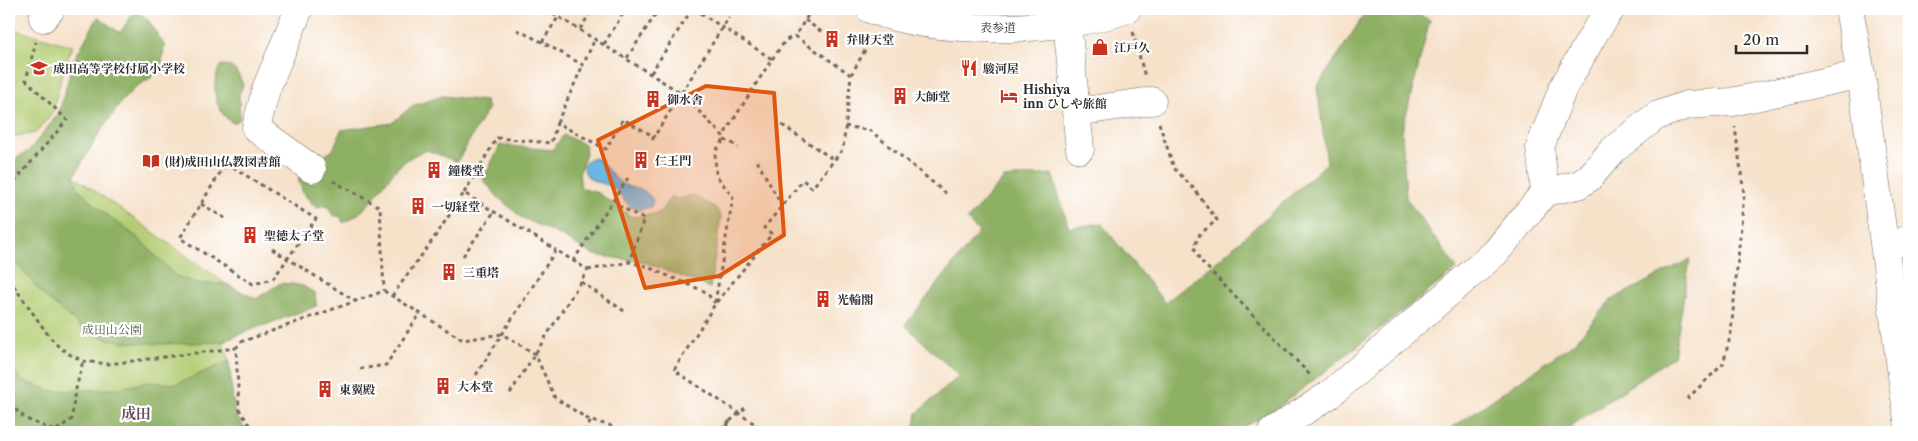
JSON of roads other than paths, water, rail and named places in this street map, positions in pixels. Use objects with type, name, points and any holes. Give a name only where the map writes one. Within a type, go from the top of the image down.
[{"type":"street","points":[[299,9],[266,90],[256,128],[312,169]]},
{"type":"street","name":"表参道","points":[[871,9],[909,20],[954,26],[1047,26],[1113,14],[1129,17]]},
{"type":"street","points":[[1545,192],[1540,147],[1563,88],[1596,30],[1611,9]]},
{"type":"street","points":[[1849,9],[1897,243],[1909,427]]},
{"type":"street","points":[[1067,23],[1080,149]]},
{"type":"street","points":[[1272,432],[1329,395],[1495,253],[1545,192],[1578,185],[1589,178],[1613,150],[1656,116],[1687,105],[1732,102],[1861,74]]},
{"type":"street","points":[[1076,112],[1152,101]]},
{"type":"water","points":[[589,159],[598,159],[623,184],[641,189],[648,194],[653,200],[651,207],[635,209],[613,188],[591,179],[583,166]]},
{"type":"place","name":"弁財天堂","points":[[832,39]]},
{"type":"place","name":"江戸久","points":[[1100,47]]},
{"type":"place","name":"成田高等学校付属小学校","points":[[39,68]]},
{"type":"place","name":"駿河屋","points":[[969,68]]},
{"type":"place","name":"大師堂","points":[[900,96]]},
{"type":"place","name":"Hishiya inn ひしや旅館","points":[[1009,96]]},
{"type":"place","name":"御水舎","points":[[653,99]]},
{"type":"place","name":"仁王門","points":[[641,160]]},
{"type":"place","name":"(財)成田山仏教図書館","points":[[151,161]]},
{"type":"place","name":"鐘楼堂","points":[[434,170]]},
{"type":"place","name":"一切経堂","points":[[418,206]]},
{"type":"place","name":"聖徳太子堂","points":[[250,235]]},
{"type":"place","name":"三重塔","points":[[449,272]]},
{"type":"place","name":"光輪閣","points":[[823,299]]},
{"type":"place","name":"大本堂","points":[[443,386]]},
{"type":"place","name":"東翼殿","points":[[325,389]]},
{"type":"district","name":"成田","points":[[136,413]]},
{"type":"park label","name":"成田山公園","points":[[112,329]]}]
